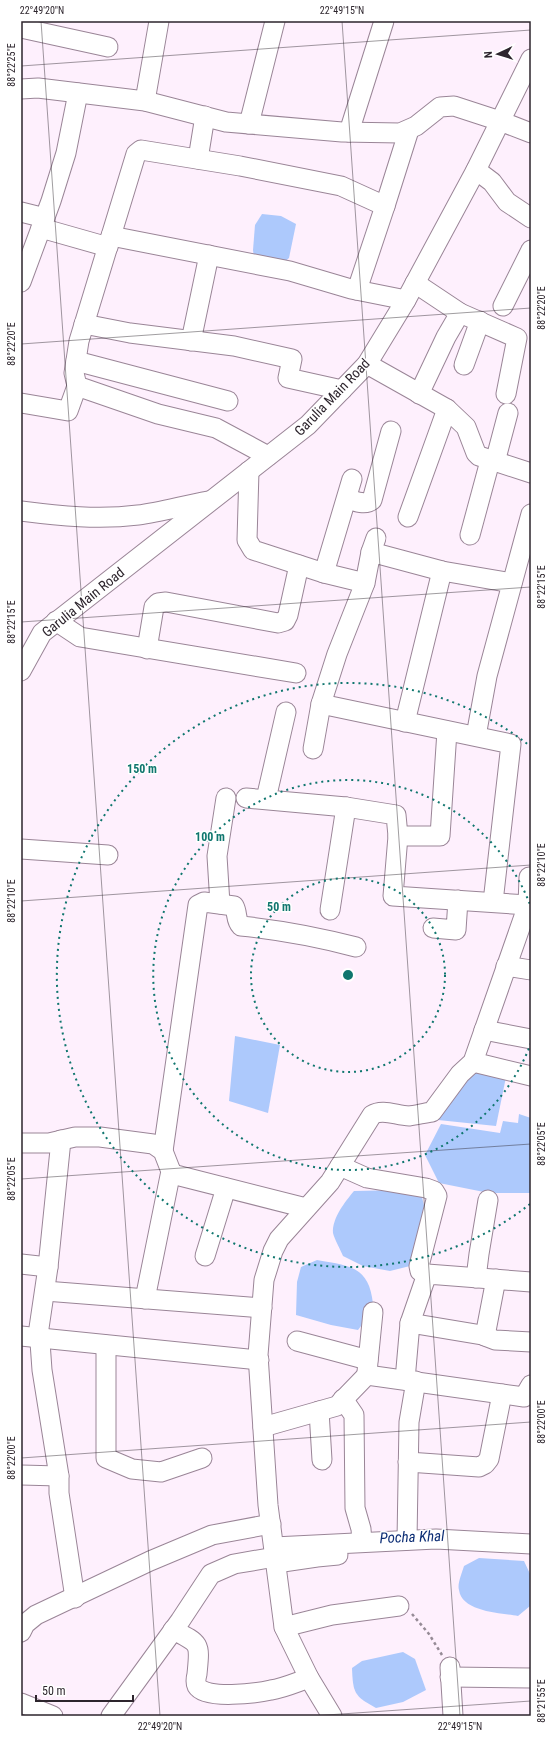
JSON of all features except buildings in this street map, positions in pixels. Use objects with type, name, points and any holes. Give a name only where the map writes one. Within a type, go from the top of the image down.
[{"type":"street","points":[[145,101],[159,21]]},
{"type":"street","points":[[250,124],[275,21]]},
{"type":"street","points":[[349,132],[384,21]]},
{"type":"street","points":[[21,28],[108,47]]},
{"type":"street","name":"Garulia Main Road","points":[[21,671],[42,633],[308,425],[367,364],[406,300],[476,170],[531,59]]},
{"type":"street","points":[[21,91],[38,88],[145,101],[226,122],[349,132],[400,133],[416,126],[440,107],[454,106],[531,133]]},
{"type":"street","points":[[22,278],[43,223],[66,154],[78,93]]},
{"type":"street","points":[[198,159],[205,116]]},
{"type":"street","points":[[357,290],[409,130]]},
{"type":"street","points":[[21,403],[68,410],[77,386],[74,373],[84,324],[136,154],[141,150],[198,159],[341,186],[385,206]]},
{"type":"street","points":[[476,170],[492,182],[507,202],[531,218]]},
{"type":"street","points":[[21,212],[43,223],[110,241],[210,255],[290,272],[357,290],[406,300]]},
{"type":"street","points":[[503,306],[531,250]]},
{"type":"street","points":[[191,341],[210,255]]},
{"type":"street","points":[[415,283],[460,312],[517,338],[506,394]]},
{"type":"street","points":[[420,394],[446,337],[460,312]]},
{"type":"street","points":[[464,365],[480,321]]},
{"type":"street","points":[[84,324],[130,333],[234,346],[292,359],[288,378],[342,390]]},
{"type":"street","points":[[76,362],[228,401]]},
{"type":"street","points":[[367,364],[447,409],[466,427],[476,453],[484,459],[531,473]]},
{"type":"street","points":[[77,386],[158,414],[216,428],[268,456]]},
{"type":"street","points":[[408,517],[447,409]]},
{"type":"street","points":[[470,535],[508,413]]},
{"type":"street","points":[[347,499],[365,503],[369,503],[372,500],[390,431]]},
{"type":"street","points":[[250,471],[246,540],[253,550],[324,573],[365,583]]},
{"type":"street","points":[[324,573],[352,479]]},
{"type":"street","points":[[21,511],[85,518],[106,517],[139,515],[213,500]]},
{"type":"street","points":[[476,736],[487,676],[531,514]]},
{"type":"street","points":[[313,749],[321,704],[337,654],[365,583],[373,545],[442,571],[512,583]]},
{"type":"street","points":[[147,649],[154,607],[158,603],[166,602],[278,623],[285,621],[288,615],[299,565]]},
{"type":"street","points":[[405,722],[442,571]]},
{"type":"street","points":[[56,622],[80,637],[296,673]]},
{"type":"street","points":[[321,704],[511,744],[493,902]]},
{"type":"street","points":[[266,799],[286,712]]},
{"type":"street","points":[[398,836],[440,836],[447,731]]},
{"type":"street","points":[[220,904],[217,856],[226,798]]},
{"type":"street","points":[[246,798],[346,807],[396,815],[398,836],[392,896],[528,905]]},
{"type":"street","points":[[330,910],[346,807]]},
{"type":"street","points":[[21,849],[108,855]]},
{"type":"street","points":[[332,1716],[309,1678],[284,1627],[271,1524],[259,1360],[264,1280],[273,1250],[279,1239],[330,1182],[372,1116],[377,1112],[410,1116],[432,1112],[460,1074],[473,1062],[528,905],[528,877],[531,877]]},
{"type":"street","points":[[433,928],[456,930],[458,900]]},
{"type":"street","points":[[306,1208],[172,1174],[163,1150],[191,963],[196,911],[198,905],[204,902],[234,906],[237,911],[236,918],[241,926],[331,940],[356,947]]},
{"type":"street","points":[[506,966],[531,970]]},
{"type":"street","points":[[484,1030],[531,1039]]},
{"type":"street","points":[[473,1062],[531,1076]]},
{"type":"street","points":[[21,1143],[49,1143],[75,1138],[100,1137],[153,1144],[163,1150]]},
{"type":"street","points":[[61,1140],[48,1267],[39,1328],[42,1370],[59,1476],[59,1493],[75,1598]]},
{"type":"street","points":[[340,1166],[367,1178],[426,1188],[434,1191],[437,1196],[419,1266],[420,1271],[427,1274],[531,1282]]},
{"type":"street","points":[[145,1299],[171,1171]]},
{"type":"street","points":[[205,1256],[226,1188]]},
{"type":"street","points":[[476,1278],[478,1254],[488,1200]]},
{"type":"street","points":[[21,1264],[48,1267]]},
{"type":"street","points":[[407,1540],[410,1323],[427,1274]]},
{"type":"street","points":[[485,1336],[496,1279]]},
{"type":"street","points":[[45,1291],[262,1308]]},
{"type":"street","points":[[263,1427],[337,1406],[367,1367],[373,1312]]},
{"type":"street","points":[[410,1323],[485,1336],[495,1340],[531,1342]]},
{"type":"street","points":[[21,1336],[259,1360]]},
{"type":"street","points":[[297,1341],[367,1367],[410,1380],[502,1394],[529,1394]]},
{"type":"street","points":[[106,1345],[106,1458],[132,1470],[161,1472],[202,1458]]},
{"type":"street","points":[[408,1462],[479,1467],[485,1464],[489,1459],[502,1394]]},
{"type":"street","points":[[343,1399],[354,1415],[356,1508],[361,1529],[362,1542]]},
{"type":"street","points":[[319,1411],[322,1460]]},
{"type":"street","points":[[21,1475],[59,1476]]},
{"type":"street","points":[[22,1621],[75,1598],[150,1561],[212,1535],[271,1524]]},
{"type":"street","points":[[111,1716],[211,1574],[234,1564],[362,1542],[436,1539],[531,1544]]},
{"type":"street","points":[[275,1556],[317,1557],[422,1551],[474,1551],[531,1554]]},
{"type":"street","points":[[284,1627],[332,1615],[399,1606]]},
{"type":"street","points":[[173,1630],[193,1641],[197,1645],[200,1652],[196,1682],[198,1688],[204,1692],[213,1694],[241,1694],[271,1690],[309,1678]]},
{"type":"street","points":[[453,1716],[450,1672],[531,1678]]},
{"type":"street","points":[[21,1703],[53,1716]]},
{"type":"path","points":[[399,1606],[416,1617],[429,1634],[450,1672]]},
{"type":"water","points":[[262,214],[281,216],[296,224],[289,258],[282,264],[254,258],[253,250],[255,225]]},
{"type":"water","points":[[235,1036],[280,1045],[268,1113],[229,1101]]},
{"type":"water","points":[[473,1070],[506,1077],[496,1126],[438,1120],[447,1094]]},
{"type":"water","points":[[519,1114],[531,1118],[531,1193],[489,1193],[439,1183],[425,1155],[441,1124],[500,1133],[503,1121],[518,1123]]},
{"type":"water","points":[[401,1190],[422,1197],[426,1214],[410,1266],[390,1271],[363,1266],[343,1256],[333,1233],[333,1227],[340,1210],[354,1191]]},
{"type":"water","points":[[317,1260],[339,1264],[356,1270],[367,1282],[371,1291],[373,1304],[365,1307],[364,1322],[358,1330],[331,1325],[296,1315],[297,1282],[301,1267]]},
{"type":"water","points":[[479,1558],[524,1561],[531,1576],[530,1606],[518,1616],[483,1610],[467,1603],[459,1590],[460,1578],[464,1566]]},
{"type":"water","points":[[403,1652],[415,1659],[426,1690],[403,1702],[376,1708],[359,1697],[354,1688],[352,1668],[362,1661]]},
{"type":"water label","name":"Pocha Khal","points":[[412,1537]]}]
